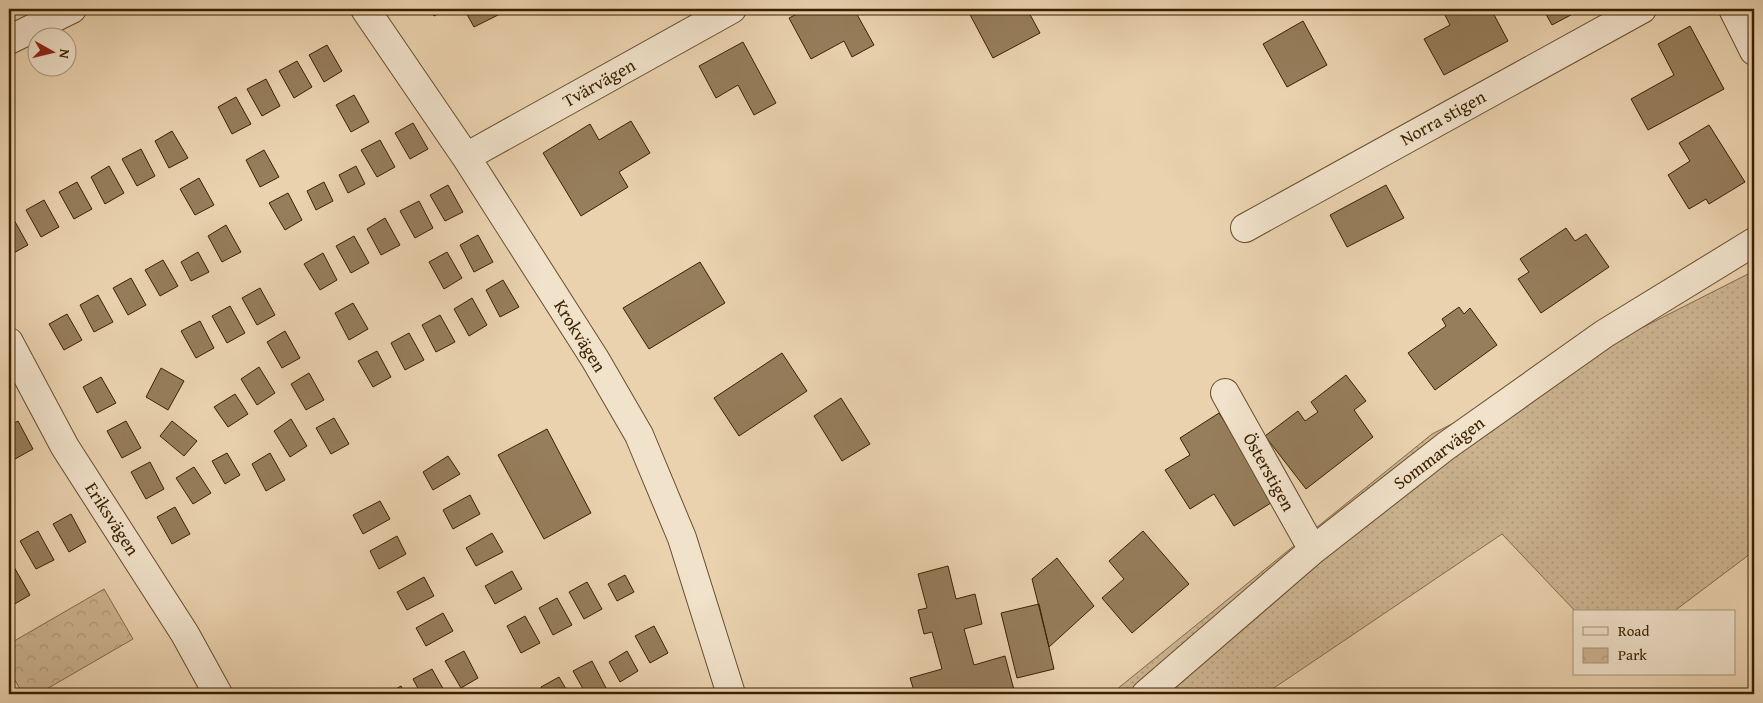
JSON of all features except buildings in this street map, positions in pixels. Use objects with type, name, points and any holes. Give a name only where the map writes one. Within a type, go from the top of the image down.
[{"type":"street","points":[[9,40],[72,9]]},
{"type":"street","name":"Krokvägen","points":[[365,9],[466,157],[595,359],[639,435],[682,538],[731,694]]},
{"type":"street","name":"Tvärvägen","points":[[466,157],[732,9]]},
{"type":"street","name":"Norra stigen","points":[[1245,228],[1642,9]]},
{"type":"street","points":[[1732,9],[1754,52]]},
{"type":"street","name":"Sommarvägen","points":[[1146,694],[1313,550],[1446,446],[1604,334],[1754,242]]},
{"type":"street","name":"Eriksvägen","points":[[9,342],[65,447],[155,586],[218,694]]},
{"type":"street","name":"Österstigen","points":[[1225,393],[1313,550]]},
{"type":"green space","points":[[1754,271],[1754,551],[1676,610],[1574,610],[1502,534],[1265,694],[1111,694],[1432,434]]},
{"type":"green space","points":[[104,589],[133,639],[38,694],[23,694],[9,670],[9,644]]}]
